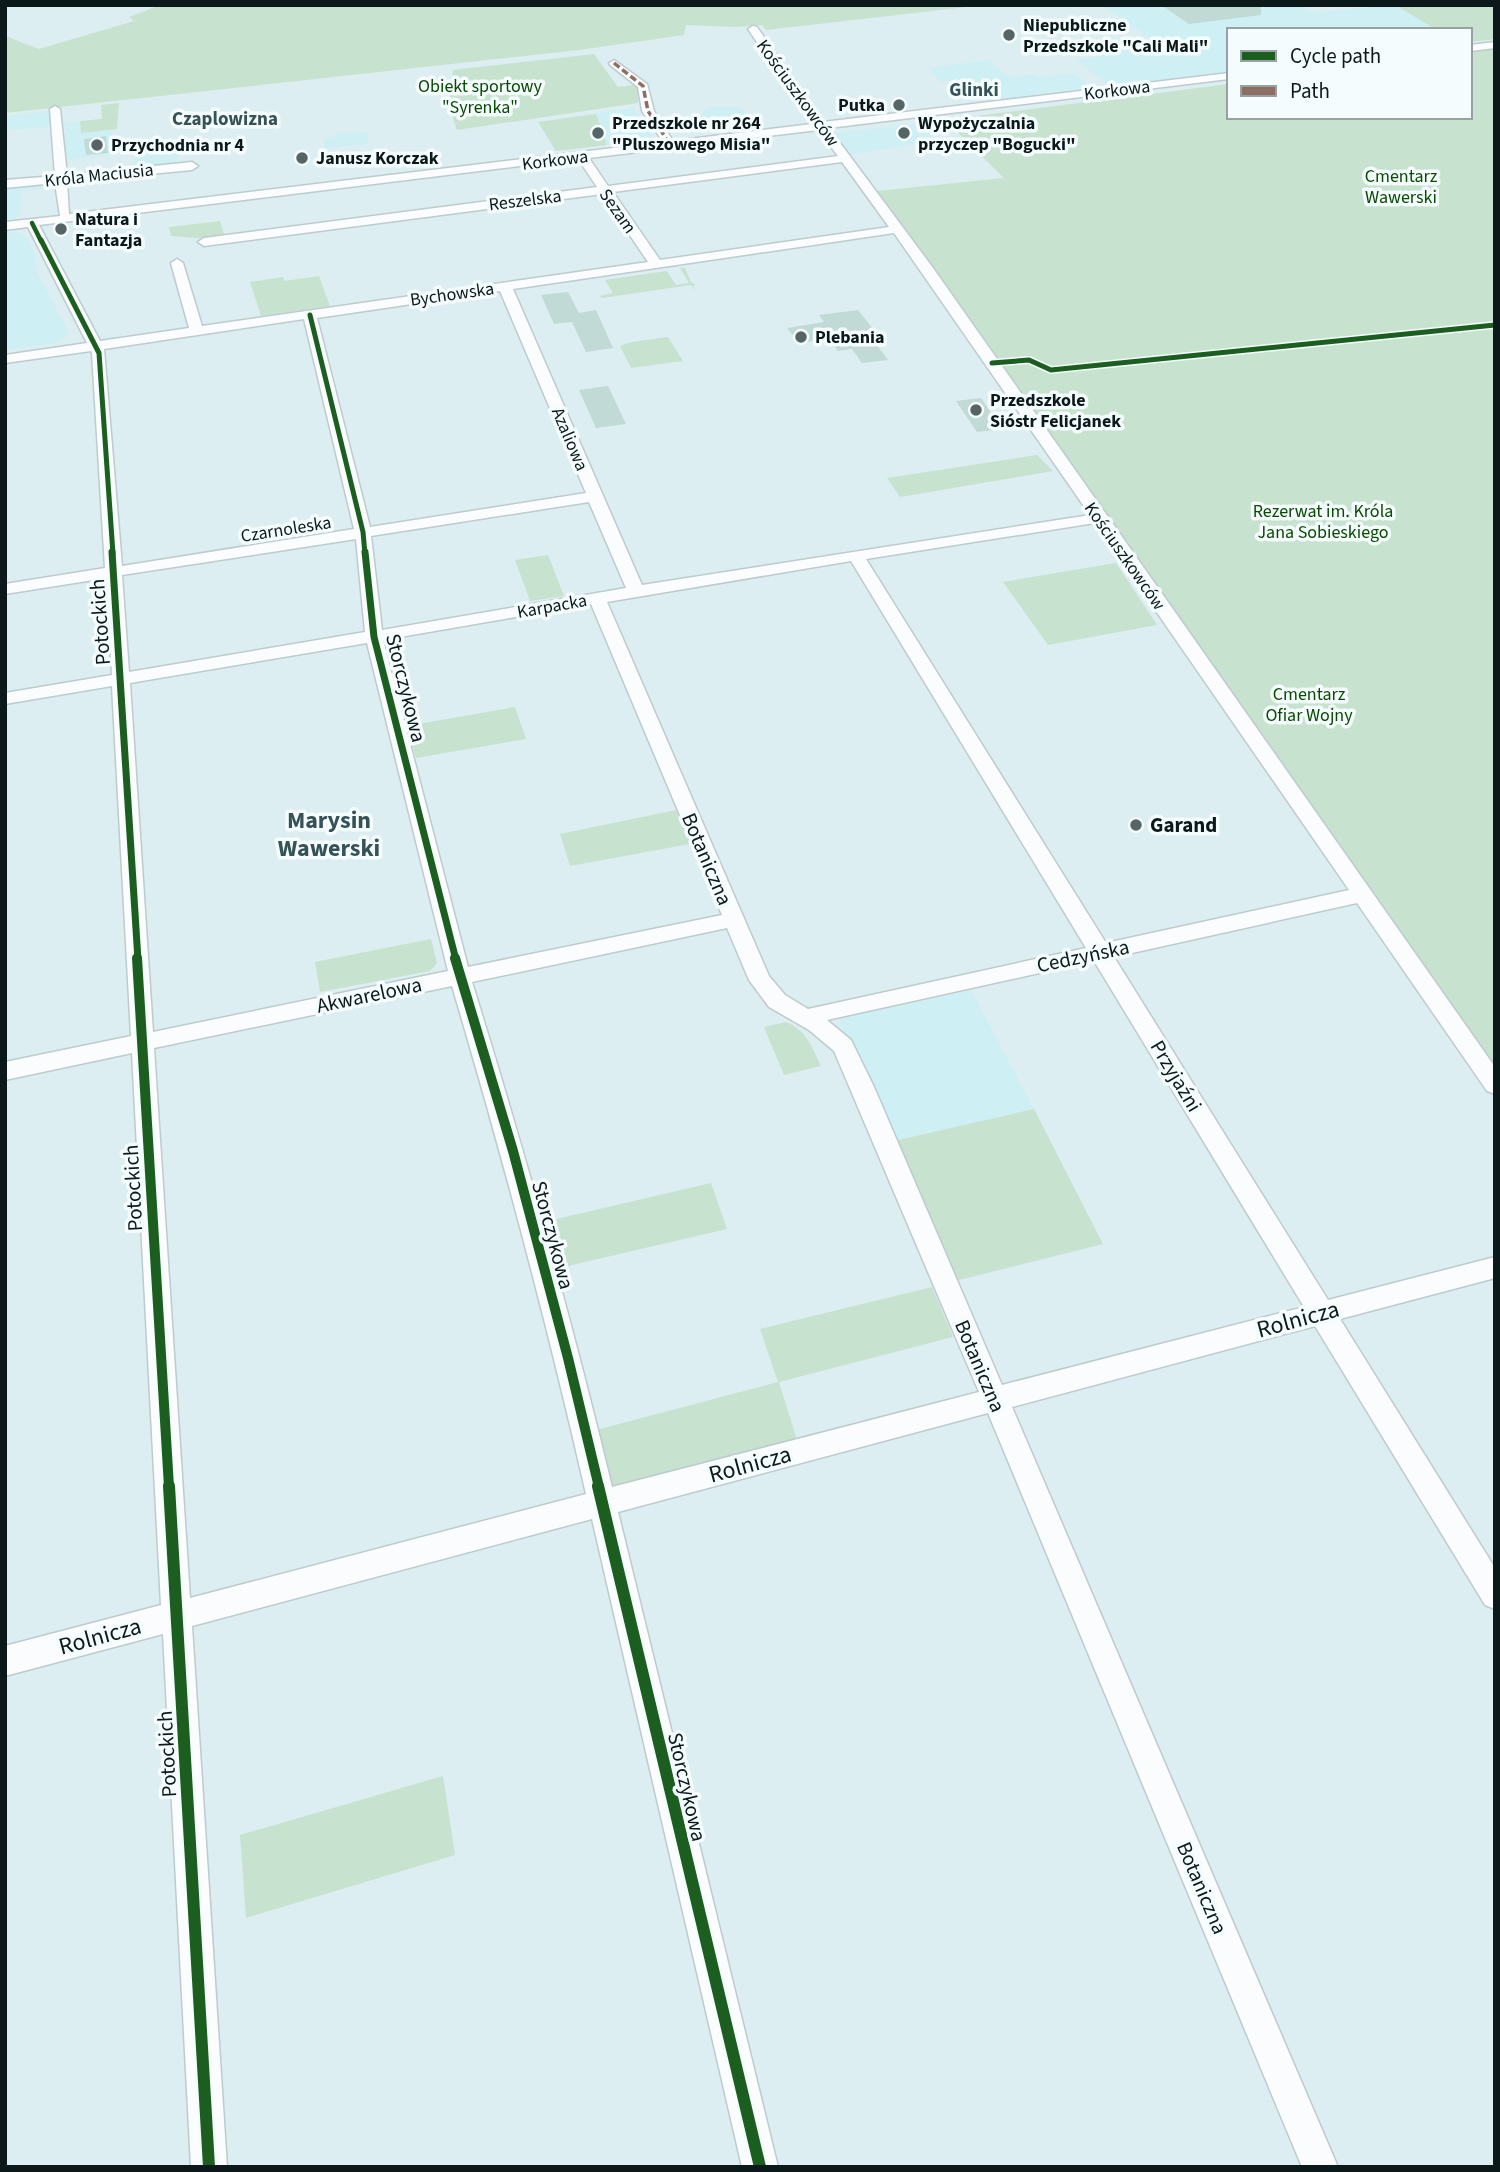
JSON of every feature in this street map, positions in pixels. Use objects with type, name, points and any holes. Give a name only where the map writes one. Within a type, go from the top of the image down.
[{"type":"street","name":"Kościuszkowców","points":[[753,29],[810,115],[822,127],[898,229],[1495,1085]]},
{"type":"street","points":[[1472,48],[1495,45]]},
{"type":"street","points":[[614,63],[643,86],[648,111],[671,146]]},
{"type":"street","name":"Korkowa","points":[[5,226],[1227,76]]},
{"type":"street","points":[[55,109],[64,213]]},
{"type":"street","name":"Sezam","points":[[582,156],[656,264]]},
{"type":"street","name":"Reszelska","points":[[204,242],[846,159]]},
{"type":"street","name":"Króla Maciusia","points":[[5,184],[192,166]]},
{"type":"street","name":"Potockich","points":[[32,223],[97,346],[121,680],[209,2167]]},
{"type":"street","name":"Bychowska","points":[[5,359],[898,229]]},
{"type":"street","points":[[177,263],[197,331]]},
{"type":"street","name":"Azaliowa","points":[[505,286],[636,592]]},
{"type":"street","name":"Storczykowa","points":[[310,315],[363,532],[374,637],[460,976],[517,1164],[568,1358],[760,2167]]},
{"type":"street","name":"Czarnoleska","points":[[5,589],[594,496]]},
{"type":"street","name":"Karpacka","points":[[5,699],[636,592],[1099,518]]},
{"type":"street","name":"Przyjaźni","points":[[857,557],[1495,1595]]},
{"type":"street","name":"Botaniczna","points":[[597,599],[753,968],[770,995],[827,1030],[843,1046],[852,1064],[1320,2167]]},
{"type":"street","name":"Cedzyńska","points":[[806,1017],[1360,895]]},
{"type":"street","name":"Akwarelowa","points":[[5,1071],[732,920]]},
{"type":"street","name":"Rolnicza","points":[[5,1661],[1495,1267]]},
{"type":"shaded area","points":[[1102,5],[1302,5],[1312,13],[1395,5],[1434,28],[1227,28],[1227,71],[1110,86],[1076,60],[1099,57],[1097,54],[1163,48]]},
{"type":"shaded area","points":[[989,60],[1009,77],[1073,73],[1091,87],[988,101],[969,79],[941,82],[928,68]]},
{"type":"shaded area","points":[[710,107],[740,107],[749,117],[705,119],[702,112]]},
{"type":"shaded area","name":"Przedszkole nr 264 \"Pluszowego Misia\"","points":[[633,108],[656,139],[556,151],[538,122]]},
{"type":"shaded area","points":[[49,111],[52,121],[48,127],[5,130],[5,116]]},
{"type":"shaded area","points":[[80,121],[81,133],[111,130],[115,154],[67,160],[64,123]]},
{"type":"shaded area","points":[[918,124],[936,140],[850,155],[836,135],[837,132]]},
{"type":"shaded area","points":[[367,132],[368,144],[324,148],[325,138],[334,137],[335,133]]},
{"type":"shaded area","points":[[169,150],[169,155],[178,154],[177,163],[133,165],[136,157],[145,156],[147,152]]},
{"type":"shaded area","points":[[57,181],[57,187],[21,191],[20,217],[5,220],[5,187]]},
{"type":"shaded area","points":[[16,232],[25,236],[34,252],[36,270],[69,333],[56,343],[5,350],[5,234]]},
{"type":"shaded area","points":[[971,990],[1034,1109],[894,1141],[838,1019]]},
{"type":"green space","points":[[160,5],[984,5],[766,30],[762,25],[686,25],[684,35],[579,50],[5,113],[5,36],[39,49],[134,21],[129,17]]},
{"type":"green space","points":[[1395,5],[1495,5],[1495,39],[1472,42],[1472,28],[1434,28]]},
{"type":"green space","points":[[1495,49],[1495,1068],[877,191],[1004,178],[945,120],[1227,84],[1227,119],[1472,119],[1472,52]]},
{"type":"green space","name":"Obiekt sportowy \"Syrenka\"","points":[[594,54],[618,87],[634,85],[638,88],[638,103],[457,130],[449,107],[453,70]]},
{"type":"green space","points":[[119,103],[117,129],[81,133],[80,121],[102,119],[101,105]]},
{"type":"green space","points":[[596,114],[607,145],[556,151],[538,122]]},
{"type":"green space","points":[[220,221],[225,237],[207,239],[171,236],[169,227]]},
{"type":"green space","points":[[680,268],[685,268],[691,282],[696,285],[693,286],[696,291],[691,285],[602,298],[600,296],[613,293],[605,280],[667,271],[676,285],[689,283]]},
{"type":"green space","points":[[319,276],[330,306],[261,316],[250,282],[283,277],[284,281]]},
{"type":"green space","points":[[668,337],[683,361],[631,368],[620,346],[632,342]]},
{"type":"green space","points":[[1037,455],[1053,471],[900,497],[887,478]]},
{"type":"green space","points":[[548,555],[564,596],[530,601],[515,560]]},
{"type":"green space","points":[[1116,563],[1157,625],[1048,645],[1003,582]]},
{"type":"green space","points":[[515,707],[526,739],[416,758],[407,726]]},
{"type":"green space","points":[[676,810],[690,844],[570,866],[560,834]]},
{"type":"green space","points":[[431,939],[437,963],[430,971],[320,992],[315,962]]},
{"type":"green space","points":[[786,1022],[804,1035],[821,1066],[784,1075],[764,1027]]},
{"type":"green space","points":[[1034,1109],[1103,1244],[955,1281],[894,1141]]},
{"type":"green space","points":[[711,1183],[727,1229],[559,1268],[548,1221]]},
{"type":"green space","points":[[932,1287],[953,1337],[779,1382],[797,1440],[610,1488],[596,1430],[778,1382],[760,1329]]},
{"type":"green space","points":[[443,1776],[455,1855],[246,1918],[240,1835]]},
{"type":"building","points":[[1161,5],[1261,5],[1261,15],[1189,24]]},
{"type":"building","name":"Przychodnia nr 4","points":[[106,136],[108,153],[86,155],[84,139]]},
{"type":"building","points":[[568,292],[579,313],[596,310],[613,348],[586,352],[572,322],[554,324],[541,295]]},
{"type":"building","points":[[858,310],[885,344],[877,345],[888,360],[862,363],[852,349],[838,351],[829,339],[799,343],[787,328],[824,322],[819,315]]},
{"type":"building","points":[[608,386],[626,424],[596,428],[579,390]]},
{"type":"building","name":"Przedszkole Sióstr Felicjanek","points":[[981,398],[1002,429],[977,432],[956,401]]},
{"type":"marked path","points":[[614,63],[643,86],[648,111],[671,146]]},
{"type":"cycle path","points":[[32,223],[99,353],[121,680],[209,2167]]},
{"type":"cycle path","points":[[310,315],[363,532],[374,637],[460,976],[513,1151],[568,1358],[760,2167]]},
{"type":"cycle path","points":[[992,363],[1029,360],[1051,370],[1495,325]]},
{"type":"place","name":"Niepubliczne Przedszkole \"Cali Mali\"","points":[[1009,35]]},
{"type":"place","name":"Putka","points":[[899,105]]},
{"type":"place","name":"Przedszkole nr 264 \"Pluszowego Misia\"","points":[[598,133]]},
{"type":"place","name":"Wypożyczalnia przyczep \"Bogucki\"","points":[[904,133]]},
{"type":"place","name":"Przychodnia nr 4","points":[[97,145]]},
{"type":"place","name":"Janusz Korczak","points":[[302,158]]},
{"type":"place","name":"Natura i Fantazja","points":[[61,229]]},
{"type":"place","name":"Plebania","points":[[801,337]]},
{"type":"place","name":"Przedszkole Sióstr Felicjanek","points":[[976,410]]},
{"type":"place","name":"Garand","points":[[1136,825]]},
{"type":"district","name":"Glinki","points":[[974,89]]},
{"type":"district","name":"Czaplowizna","points":[[225,118]]},
{"type":"district","name":"Marysin Wawerski","points":[[329,834]]},
{"type":"park label","name":"Cmentarz Wawerski","points":[[1401,186]]},
{"type":"park label","name":"Rezerwat im. Króla Jana Sobieskiego","points":[[1323,521]]},
{"type":"park label","name":"Cmentarz Ofiar Wojny","points":[[1309,704]]}]
